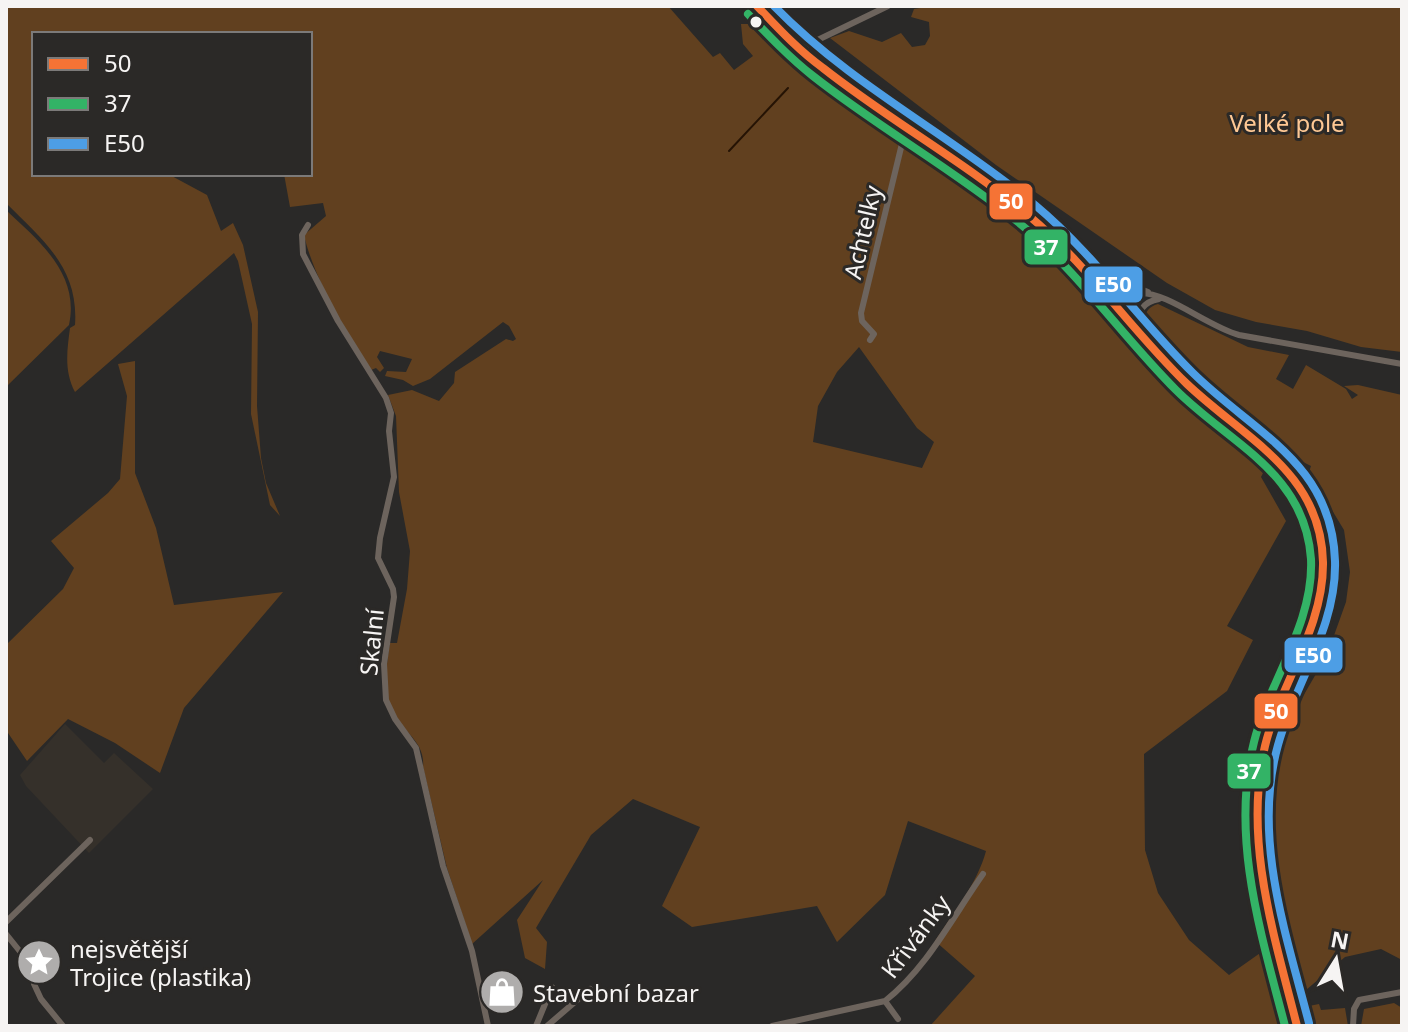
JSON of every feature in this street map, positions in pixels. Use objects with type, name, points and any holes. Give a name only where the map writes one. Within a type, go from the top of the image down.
[{"type":"street","points":[[757,6],[799,49],[1013,203],[1081,264],[1188,386],[1288,468],[1308,496],[1320,525],[1323,563],[1319,599],[1300,657],[1272,721],[1264,748],[1258,790],[1259,853],[1265,893],[1297,1026]]},
{"type":"street","points":[[799,49],[888,6]]},
{"type":"street","name":"Achtelky","points":[[870,340],[874,334],[862,321],[861,313],[906,127]]},
{"type":"street","name":"Skalní","points":[[308,225],[302,235],[303,254],[338,321],[386,398],[391,413],[389,431],[394,477],[378,558],[394,597],[383,685],[389,710],[416,748],[443,866],[472,951],[488,1026]]},
{"type":"street","points":[[1081,264],[1165,299],[1205,322],[1239,335],[1402,364]]},
{"type":"street","points":[[1116,302],[1140,293],[1165,299]]},
{"type":"street","points":[[1137,327],[1144,305],[1152,300],[1165,299]]},
{"type":"street","points":[[6,922],[90,840]]},
{"type":"street","name":"Křivánky","points":[[772,1026],[885,1001],[926,960],[983,874]]},
{"type":"street","points":[[6,934],[26,959],[41,999],[60,1026]]},
{"type":"street","points":[[536,1026],[552,987]]},
{"type":"street","points":[[547,1026],[590,989]]},
{"type":"street","points":[[1353,1026],[1357,1002],[1363,997],[1402,992]]},
{"type":"street","points":[[885,1001],[898,1019]]},
{"type":"shaded area","points":[[65,724],[104,763],[114,753],[153,789],[89,853],[26,786],[20,775]]},
{"type":"green space","points":[[6,6],[668,6],[713,57],[720,53],[734,70],[753,56],[743,44],[741,24],[762,24],[800,61],[978,190],[1072,275],[1116,326],[1123,339],[1174,392],[1266,467],[1261,477],[1286,521],[1227,626],[1253,640],[1227,691],[1144,754],[1145,850],[1158,893],[1189,940],[1229,975],[1263,951],[1283,1026],[930,1026],[975,976],[935,941],[971,886],[986,851],[908,821],[885,895],[837,942],[817,906],[692,927],[662,906],[700,827],[633,799],[591,835],[536,928],[547,942],[545,969],[525,958],[517,920],[543,880],[472,944],[447,868],[420,749],[394,715],[387,692],[390,643],[397,643],[410,551],[399,492],[396,416],[388,395],[412,390],[439,401],[454,383],[455,372],[506,339],[516,339],[509,326],[503,322],[430,379],[413,386],[385,376],[387,371],[406,372],[412,359],[380,351],[377,357],[384,368],[380,372],[376,368],[371,370],[332,305],[308,251],[304,235],[326,216],[323,203],[290,207],[284,176],[312,176],[312,32],[32,32],[32,176],[172,176],[207,195],[221,231],[233,223],[243,245],[258,312],[257,406],[261,458],[266,483],[280,516],[270,505],[251,414],[252,324],[234,253],[75,392],[67,361],[70,328],[75,325],[71,287],[56,256],[6,203]],"holes":[[[859,347],[917,428],[934,442],[922,468],[813,442],[818,406],[837,372]]]},
{"type":"green space","name":"Velké pole","points":[[933,6],[1402,6],[1402,352],[1361,347],[1215,310],[1167,283],[996,165],[830,38],[849,31],[882,42],[901,33],[912,47],[925,45],[930,36],[929,22],[911,17],[914,9]]},
{"type":"green space","points":[[6,210],[54,260],[63,274],[71,307],[69,325],[6,387]]},
{"type":"green space","points":[[1158,304],[1248,347],[1289,355],[1276,379],[1293,389],[1306,365],[1346,389],[1352,399],[1358,395],[1344,386],[1358,385],[1402,395],[1402,960],[1381,949],[1345,957],[1306,990],[1288,926],[1285,930],[1279,912],[1270,875],[1264,818],[1266,780],[1269,786],[1274,783],[1268,770],[1288,722],[1327,655],[1346,602],[1350,572],[1344,530],[1309,472],[1311,466],[1295,458],[1290,460],[1194,381],[1151,334],[1146,313]]},
{"type":"green space","points":[[135,361],[135,473],[156,528],[174,605],[283,592],[184,708],[160,773],[115,743],[68,719],[27,761],[6,730],[6,645],[63,589],[74,568],[51,541],[120,479],[127,396],[118,364]]},
{"type":"green space","points":[[1394,1003],[1402,1008],[1402,1026],[1361,1026],[1364,1009]]},
{"type":"green space","points":[[1319,1004],[1321,1010],[1345,1008],[1348,1026],[1304,1026],[1299,1008]]},
{"type":"waterway","points":[[729,151],[788,88]]},
{"type":"transit line","name":"50","points":[[757,6],[814,61],[978,177],[1050,234],[1187,384],[1276,460],[1309,504],[1319,531],[1323,562],[1321,586],[1309,633],[1265,746],[1257,817],[1264,887],[1297,1026]]},
{"type":"transit line","name":"E50","points":[[774,6],[836,61],[1002,179],[1057,224],[1193,373],[1286,453],[1305,474],[1320,499],[1331,527],[1334,585],[1322,632],[1278,745],[1271,780],[1269,815],[1275,885],[1309,1023]]},
{"type":"transit line","name":"37","points":[[748,14],[813,76],[968,184],[1040,241],[1176,390],[1262,462],[1295,503],[1306,529],[1311,559],[1310,583],[1298,629],[1254,742],[1247,778],[1245,814],[1258,921],[1285,1026]]},
{"type":"place","name":"nejsvětější Trojice (plastika)","points":[[39,962]]},
{"type":"place","name":"Stavební bazar","points":[[502,992]]}]
